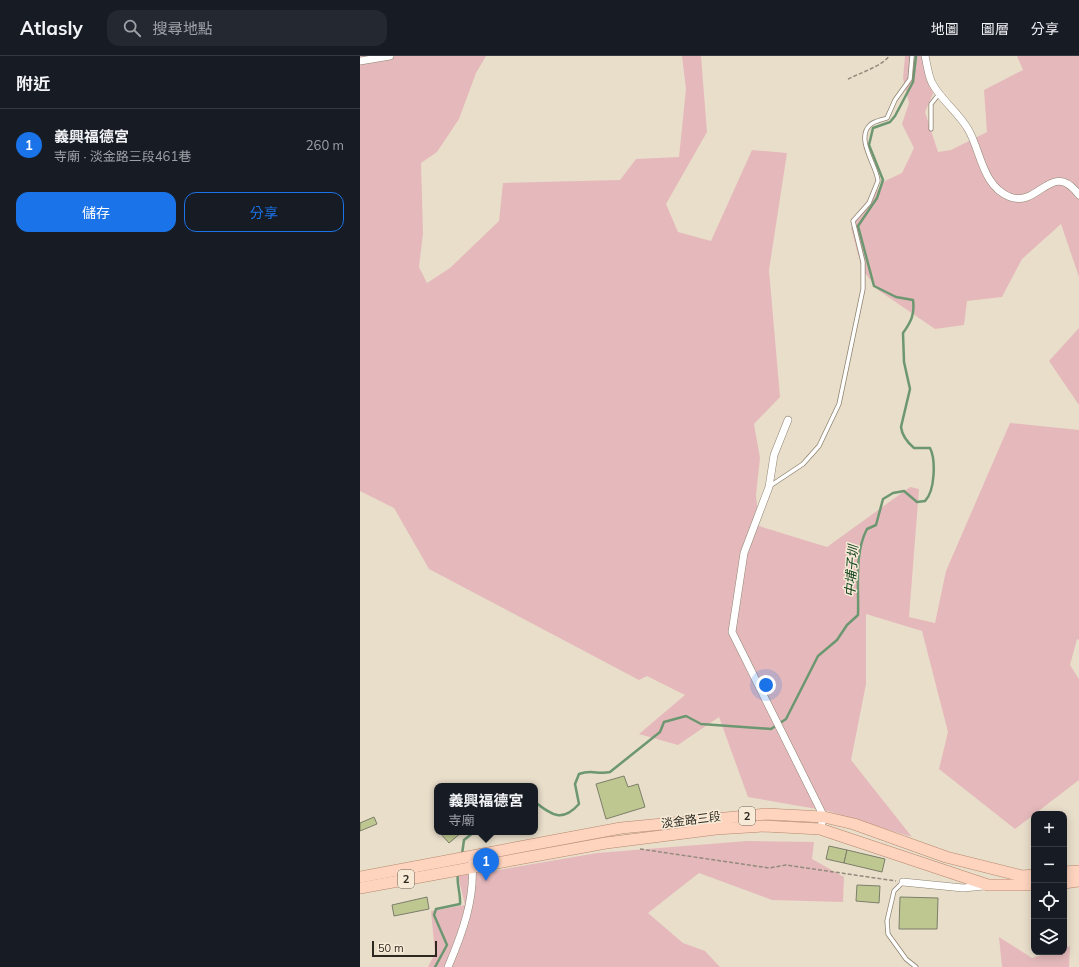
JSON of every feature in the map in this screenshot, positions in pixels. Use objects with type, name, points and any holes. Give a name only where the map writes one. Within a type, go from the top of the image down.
[{"type":"main road","name":"淡金路三段","points":[[469,862],[621,828],[669,822],[766,814],[824,817],[854,824],[946,857],[1022,876],[1031,875]]},
{"type":"main road","name":"淡金路三段","points":[[469,862],[716,829],[764,826],[820,829],[988,885],[1031,885]]},
{"type":"main road","name":"2","points":[[360,877],[469,862]]},
{"type":"main road","name":"2","points":[[360,888],[451,865]]},
{"type":"main road","points":[[1067,872],[1079,871]]},
{"type":"main road","points":[[1067,883],[1079,881]]},
{"type":"street","points":[[360,61],[390,56]]},
{"type":"street","points":[[925,56],[932,82],[939,94],[968,129],[985,172],[1001,193],[1012,198],[1025,198],[1052,182],[1061,181],[1072,185],[1079,195]]},
{"type":"street","points":[[788,420],[774,455],[768,487],[744,553],[732,632],[824,817],[820,829]]},
{"type":"street","points":[[448,967],[461,938],[473,888],[469,862]]},
{"type":"street","points":[[904,882],[963,888],[988,885],[1022,876]]},
{"type":"lane","points":[[768,487],[803,464],[819,446],[839,404],[863,290],[863,262],[853,221],[869,203],[878,181],[866,146],[865,133],[870,125],[887,118],[895,100],[910,79],[912,56]]},
{"type":"lane","points":[[931,129],[931,104],[939,94]]},
{"type":"lane","points":[[904,882],[894,891],[887,921],[888,934],[906,959],[916,967]]},
{"type":"path","points":[[848,79],[874,67],[888,59],[889,56]]},
{"type":"path","points":[[636,849],[762,867],[786,866],[904,882]]},
{"type":"shaded area","points":[[360,56],[486,56],[476,73],[459,119],[437,152],[421,163],[423,233],[419,267],[427,283],[450,268],[499,221],[503,183],[620,180],[636,159],[679,157],[686,89],[682,56],[701,56],[707,132],[666,204],[678,232],[711,241],[752,150],[787,153],[769,270],[780,397],[754,424],[760,458],[756,495],[759,526],[827,547],[910,487],[919,489],[909,617],[935,623],[946,571],[1010,423],[1079,430],[1079,640],[1077,639],[1070,665],[1079,679],[1079,780],[1039,811],[1031,811],[1031,817],[1015,829],[939,769],[948,732],[922,631],[866,614],[866,684],[851,760],[912,837],[828,811],[748,797],[719,717],[678,745],[639,734],[685,695],[647,676],[639,680],[429,569],[394,508],[360,491]]},
{"type":"shaded area","points":[[905,56],[924,56],[933,94],[925,112],[938,152],[951,150],[987,132],[984,90],[1023,70],[1017,56],[1079,56],[1079,277],[1061,224],[1022,259],[1002,297],[967,301],[964,325],[935,329],[878,290],[862,269],[851,228],[870,199],[885,181],[902,173],[914,148],[902,124],[909,103],[903,78]]},
{"type":"shaded area","points":[[1079,328],[1079,405],[1049,361]]},
{"type":"shaded area","points":[[747,841],[814,842],[812,859],[844,877],[843,902],[772,900],[699,873],[648,913],[683,943],[705,951],[720,967],[428,967],[435,953],[431,911],[465,905],[458,876],[597,853]]},
{"type":"shaded area","points":[[999,937],[1032,958],[1042,955],[1067,955],[1067,947],[1070,946],[1069,967],[1002,967]]},
{"type":"building","points":[[624,776],[628,787],[638,784],[645,807],[606,819],[596,784]]},
{"type":"building","points":[[374,817],[377,824],[360,831],[360,823]]},
{"type":"building","points":[[442,835],[458,835],[449,843]]},
{"type":"building","points":[[829,846],[847,850],[844,863],[826,859]]},
{"type":"building","points":[[847,850],[885,859],[882,872],[844,863]]},
{"type":"building","points":[[857,885],[880,886],[879,903],[856,901]]},
{"type":"building","points":[[427,897],[429,909],[394,916],[392,905]]},
{"type":"building","points":[[900,897],[938,898],[937,929],[899,929]]},
{"type":"waterway","name":"中埔子圳","points":[[538,804],[557,815],[567,814],[579,804],[575,784],[579,774],[588,772],[610,772],[660,732],[664,722],[686,716],[701,724],[771,729],[786,719],[818,656],[837,640],[847,625],[858,615],[858,571],[860,549],[867,529],[876,525],[883,499],[893,493],[904,491],[917,502],[925,501],[928,496],[931,490],[934,475],[932,453],[930,448],[914,448],[905,439],[901,427],[910,389],[904,362],[903,333],[912,318],[913,300],[896,297],[874,286],[858,226],[877,198],[883,180],[869,145],[873,128],[890,122],[895,116],[913,82],[916,56]]},
{"type":"waterway","name":"中埔子圳","points":[[462,854],[464,840],[470,835]]},
{"type":"waterway","name":"中埔子圳","points":[[435,967],[447,945],[434,915],[436,909],[460,904],[458,873]]},
{"type":"place","name":"義興福德宮","points":[[486,881]]}]
